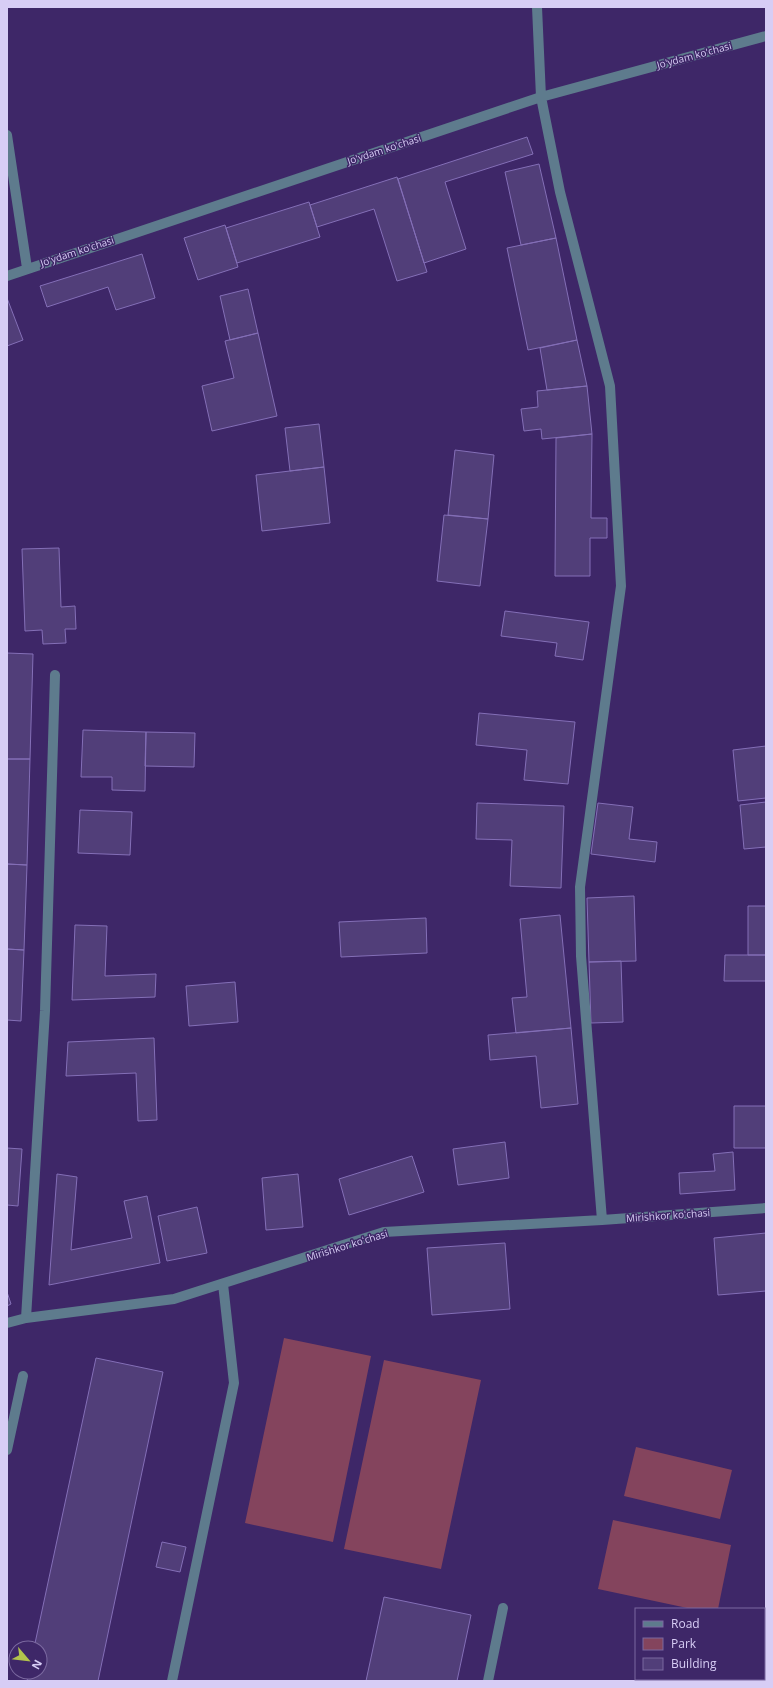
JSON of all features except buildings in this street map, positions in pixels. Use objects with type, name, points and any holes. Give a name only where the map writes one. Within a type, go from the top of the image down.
[{"type":"street","points":[[537,7],[542,97],[560,192],[610,386],[621,586],[580,886],[581,956],[602,1220]]},
{"type":"street","name":"Jo'ydam ko'chasi","points":[[7,276],[27,268],[542,97],[766,36]]},
{"type":"street","points":[[7,135],[27,268]]},
{"type":"street","points":[[26,1318],[45,1010],[55,675]]},
{"type":"street","name":"Mirishkor koʻchasi","points":[[7,1323],[26,1318],[174,1299],[384,1232],[602,1220],[766,1208]]},
{"type":"street","points":[[172,1681],[234,1383],[223,1284]]},
{"type":"street","points":[[7,1450],[23,1376]]},
{"type":"street","points":[[488,1681],[503,1608]]},
{"type":"green space","points":[[284,1338],[371,1356],[333,1542],[245,1523]]},
{"type":"green space","points":[[384,1360],[481,1380],[441,1569],[344,1549]]},
{"type":"green space","points":[[636,1447],[732,1470],[720,1519],[624,1496]]},
{"type":"green space","points":[[613,1520],[731,1545],[718,1608],[687,1608],[598,1589]]}]
